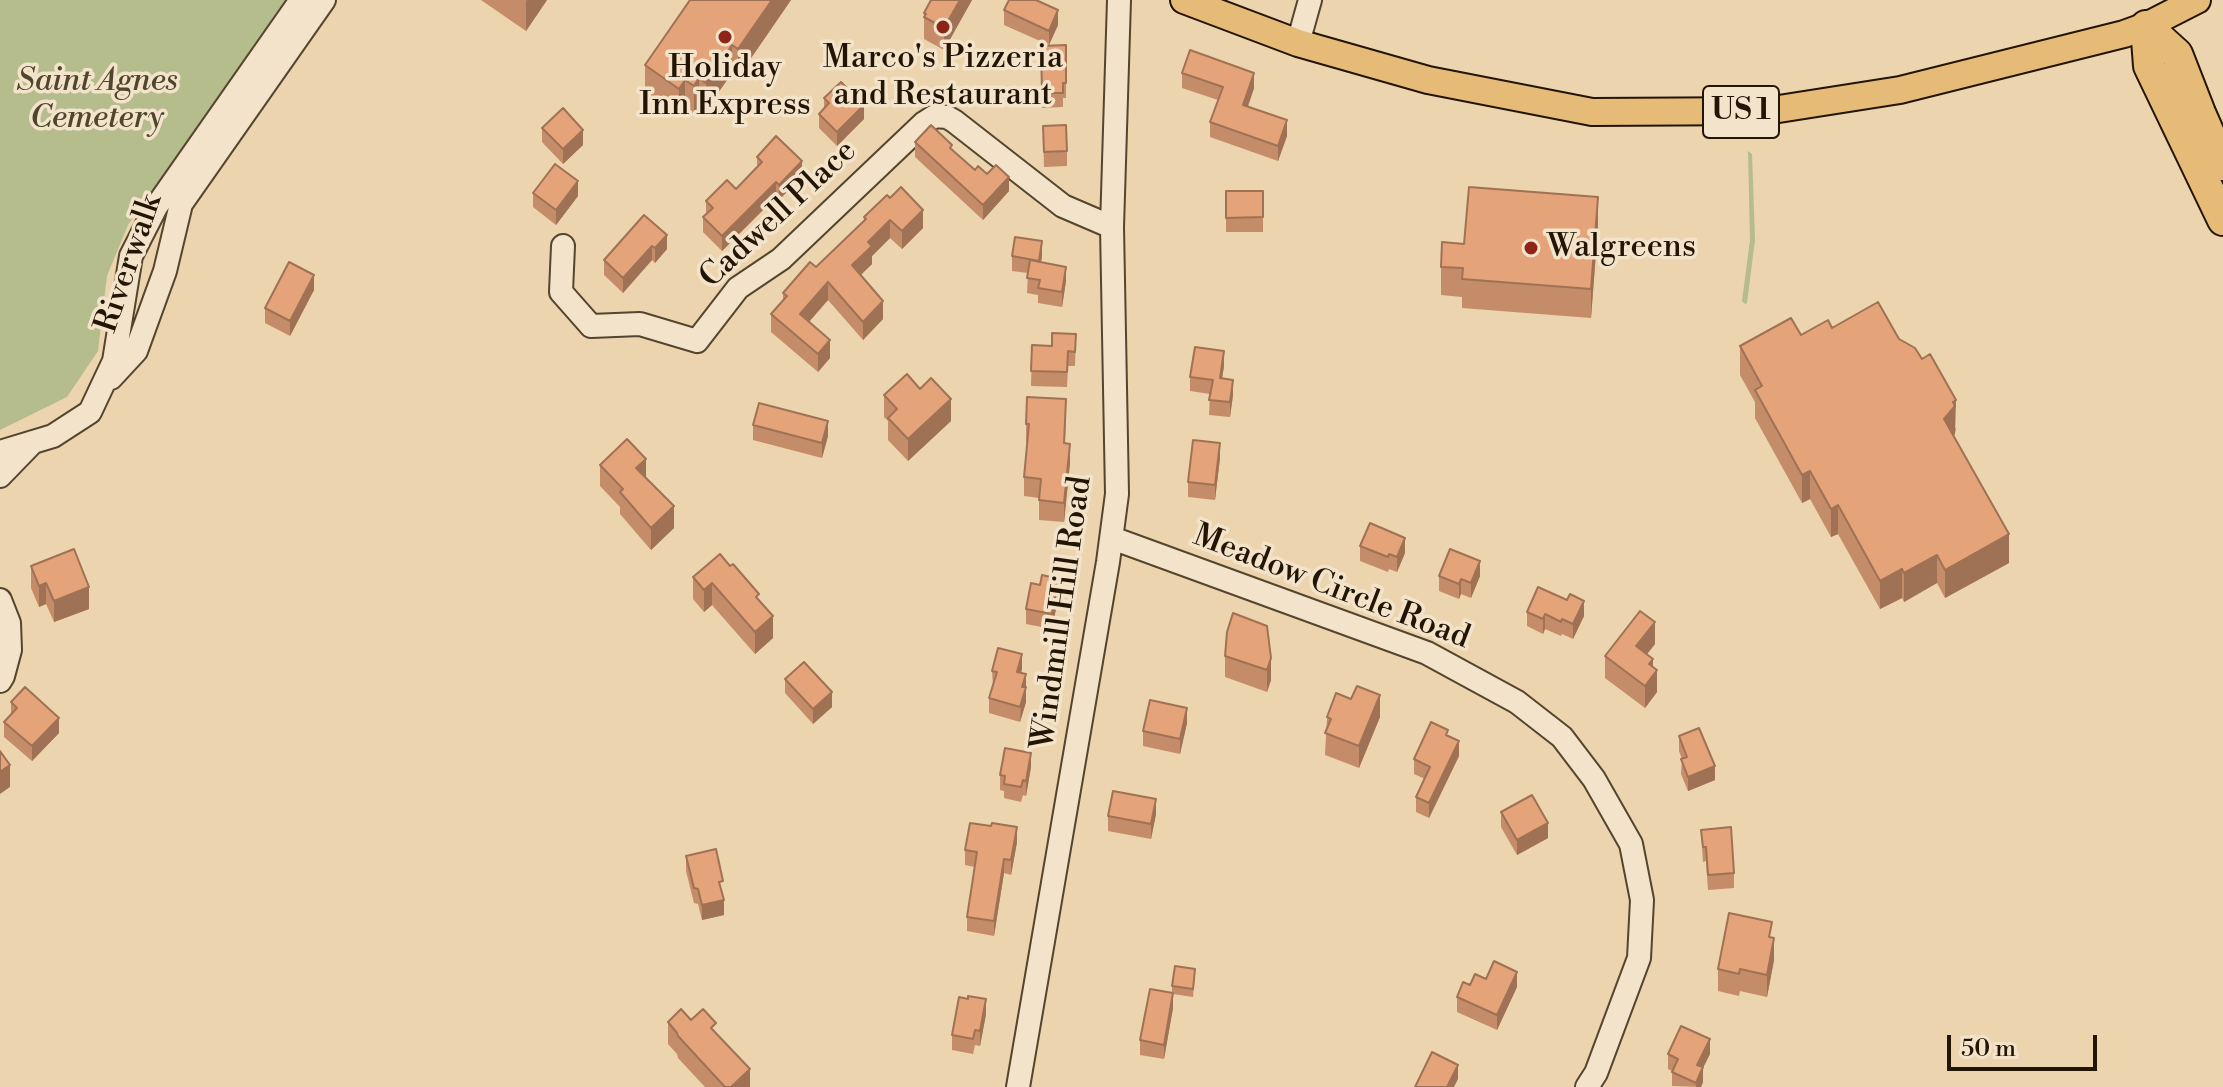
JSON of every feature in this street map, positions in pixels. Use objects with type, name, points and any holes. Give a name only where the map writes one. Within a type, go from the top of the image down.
[{"type":"highway","points":[[2146,26],[2177,54],[2223,165]]},
{"type":"highway","points":[[2146,26],[2149,66],[2223,220]]},
{"type":"main road","name":"US 1","points":[[1184,0],[1298,43],[1428,80],[1592,112],[1766,111],[1900,90],[2111,37],[2146,26],[2197,0]]},
{"type":"street","name":"Riverwalk","points":[[0,452],[53,436],[90,412],[114,361],[131,256],[156,207],[301,0]]},
{"type":"street","name":"Riverwalk","points":[[102,387],[136,351],[165,271],[181,204],[324,0]]},
{"type":"street","name":"Windmill Hill Road","points":[[1018,1087],[1117,494],[1112,227],[1119,0]]},
{"type":"street","points":[[1298,43],[1310,0]]},
{"type":"street","name":"Cadwell Place","points":[[563,246],[561,292],[591,326],[640,324],[697,341],[738,288],[781,259],[935,116],[954,121],[1063,206],[1112,227]]},
{"type":"street","name":"Riverwalk","points":[[0,476],[34,441]]},
{"type":"street","name":"Meadow Circle Road","points":[[1112,538],[1427,653],[1517,702],[1562,737],[1594,779],[1631,844],[1642,900],[1639,958],[1596,1073],[1587,1087]]},
{"type":"street","points":[[0,600],[9,623],[10,650],[0,681]]},
{"type":"green space","name":"Saint Agnes Cemetery","points":[[0,0],[287,0],[128,225],[107,276],[98,351],[67,397],[0,430]]},
{"type":"green space","points":[[1748,151],[1752,154],[1755,240],[1745,304],[1742,301],[1750,240]]},
{"type":"building","points":[[690,0],[772,0],[738,49],[732,45],[706,83],[699,78],[694,86],[685,80],[679,89],[645,65]]},
{"type":"building","points":[[931,0],[960,0],[944,28],[924,17]]},
{"type":"building","points":[[1009,0],[1036,0],[1058,10],[1049,31],[1004,10]]},
{"type":"building","points":[[1066,45],[1063,93],[1042,93],[1041,46]]},
{"type":"building","points":[[1190,50],[1254,73],[1243,105],[1287,120],[1278,146],[1210,122],[1223,87],[1182,73]]},
{"type":"building","points":[[841,82],[864,105],[837,132],[819,114],[829,103],[824,98]]},
{"type":"building","points":[[563,108],[583,130],[563,149],[542,128]]},
{"type":"building","points":[[931,125],[952,145],[950,148],[975,170],[978,166],[987,174],[996,165],[1009,177],[983,205],[915,142]]},
{"type":"building","points":[[1066,125],[1067,151],[1044,152],[1043,126]]},
{"type":"building","points":[[776,136],[802,161],[779,185],[776,182],[722,236],[703,217],[713,208],[706,201],[727,180],[736,189],[762,162],[757,157]]},
{"type":"building","points":[[555,164],[578,181],[556,210],[533,193]]},
{"type":"building","points":[[901,187],[923,210],[902,231],[890,220],[868,242],[872,246],[852,265],[883,301],[863,322],[828,282],[800,314],[830,340],[818,354],[771,314],[787,296],[783,293],[810,262],[816,267],[887,195],[890,198]]},
{"type":"building","name":"Walgreens","points":[[1469,187],[1598,197],[1591,289],[1462,279],[1463,268],[1441,267],[1442,242],[1464,244]]},
{"type":"building","points":[[1226,191],[1263,191],[1263,217],[1226,218]]},
{"type":"building","points":[[644,215],[667,235],[655,248],[652,246],[623,278],[604,260]]},
{"type":"building","points":[[1015,237],[1042,241],[1039,261],[1012,256]]},
{"type":"building","points":[[1030,260],[1066,267],[1062,292],[1038,288],[1040,280],[1027,278]]},
{"type":"building","points":[[289,262],[314,275],[290,321],[265,308]]},
{"type":"building","points":[[1878,302],[1899,339],[1915,348],[1922,359],[1930,354],[1956,400],[1944,419],[2009,534],[1945,570],[1937,555],[1904,573],[1902,569],[1880,581],[1838,505],[1831,509],[1810,471],[1802,475],[1755,390],[1762,386],[1740,346],[1791,318],[1801,335],[1828,320],[1832,328]]},
{"type":"building","points":[[1052,333],[1076,334],[1075,352],[1068,351],[1067,372],[1031,371],[1032,345],[1052,346]]},
{"type":"building","points":[[1195,347],[1224,351],[1220,378],[1233,380],[1230,402],[1209,400],[1213,380],[1190,377]]},
{"type":"building","points":[[907,374],[920,389],[931,378],[951,399],[908,439],[888,418],[897,409],[884,395]]},
{"type":"building","points":[[1027,397],[1066,399],[1064,443],[1070,444],[1064,503],[1039,500],[1041,479],[1024,477],[1029,424],[1026,424]]},
{"type":"building","points":[[759,403],[828,421],[822,443],[753,425]]},
{"type":"building","points":[[627,439],[646,459],[636,468],[674,506],[651,528],[620,492],[623,489],[600,465]]},
{"type":"building","points":[[1193,440],[1220,443],[1215,485],[1188,482]]},
{"type":"building","points":[[1370,523],[1405,538],[1397,557],[1389,554],[1388,557],[1360,546]]},
{"type":"building","points":[[74,549],[89,587],[54,601],[46,583],[39,586],[31,566]]},
{"type":"building","points":[[1450,549],[1480,561],[1471,583],[1461,579],[1459,584],[1439,576]]},
{"type":"building","points":[[720,554],[759,594],[756,597],[773,616],[755,632],[712,583],[704,590],[693,577]]},
{"type":"building","points":[[1042,575],[1059,579],[1052,614],[1026,609],[1031,583],[1040,585]]},
{"type":"building","points":[[1538,587],[1567,600],[1570,594],[1584,601],[1573,624],[1545,614],[1543,619],[1527,612]]},
{"type":"building","points":[[1640,611],[1655,622],[1636,646],[1653,659],[1649,664],[1657,670],[1645,686],[1605,656]]},
{"type":"building","points":[[1233,613],[1267,626],[1271,658],[1267,670],[1225,656],[1227,632]]},
{"type":"building","points":[[998,648],[1022,654],[1017,672],[1026,674],[1022,687],[1026,687],[1020,707],[989,698],[997,672],[992,671]]},
{"type":"building","points":[[804,662],[832,692],[813,709],[785,679]]},
{"type":"building","points":[[1357,686],[1380,695],[1359,746],[1325,733],[1336,693],[1351,699]]},
{"type":"building","points":[[25,687],[59,718],[32,746],[4,722],[17,708],[11,702]]},
{"type":"building","points":[[1150,700],[1187,708],[1180,739],[1143,731]]},
{"type":"building","points":[[1431,722],[1448,730],[1446,735],[1459,741],[1429,803],[1416,797],[1430,767],[1414,759]]},
{"type":"building","points":[[1699,728],[1715,766],[1688,777],[1681,759],[1687,757],[1679,736]]},
{"type":"building","points":[[1005,748],[1031,753],[1026,781],[1023,780],[1021,787],[1004,784],[1005,776],[1000,775]]},
{"type":"building","points":[[0,751],[10,765],[0,772]]},
{"type":"building","points":[[1113,791],[1156,799],[1151,824],[1108,816]]},
{"type":"building","points":[[1532,795],[1548,823],[1517,840],[1501,812]]},
{"type":"building","points":[[970,823],[1017,827],[1011,860],[1004,859],[994,921],[967,917],[977,852],[965,850]]},
{"type":"building","points":[[1731,827],[1734,873],[1708,875],[1701,830]]},
{"type":"building","points":[[716,849],[724,900],[702,905],[686,856]]},
{"type":"building","points":[[1729,913],[1772,922],[1769,937],[1774,938],[1767,975],[1740,969],[1739,974],[1718,969]]},
{"type":"building","points":[[1494,961],[1517,972],[1497,1015],[1457,997],[1463,982],[1470,985],[1475,974],[1486,979]]},
{"type":"building","points":[[1175,966],[1195,969],[1193,989],[1172,986]]},
{"type":"building","points":[[1150,989],[1173,993],[1164,1045],[1140,1040]]},
{"type":"building","points":[[968,996],[986,999],[980,1031],[975,1030],[973,1039],[952,1035],[959,997],[968,999]]},
{"type":"building","points":[[681,1009],[691,1020],[703,1009],[716,1023],[711,1028],[750,1069],[731,1087],[725,1087],[668,1022]]},
{"type":"building","points":[[1681,1026],[1710,1039],[1697,1065],[1703,1067],[1696,1083],[1672,1072],[1678,1059],[1668,1054]]},
{"type":"building","points":[[1432,1052],[1458,1065],[1447,1087],[1415,1087]]},
{"type":"place","name":"Marco's Pizzeria and Restaurant","points":[[943,27]]},
{"type":"place","name":"Holiday Inn Express","points":[[725,37]]},
{"type":"place","name":"Walgreens","points":[[1531,248]]}]
